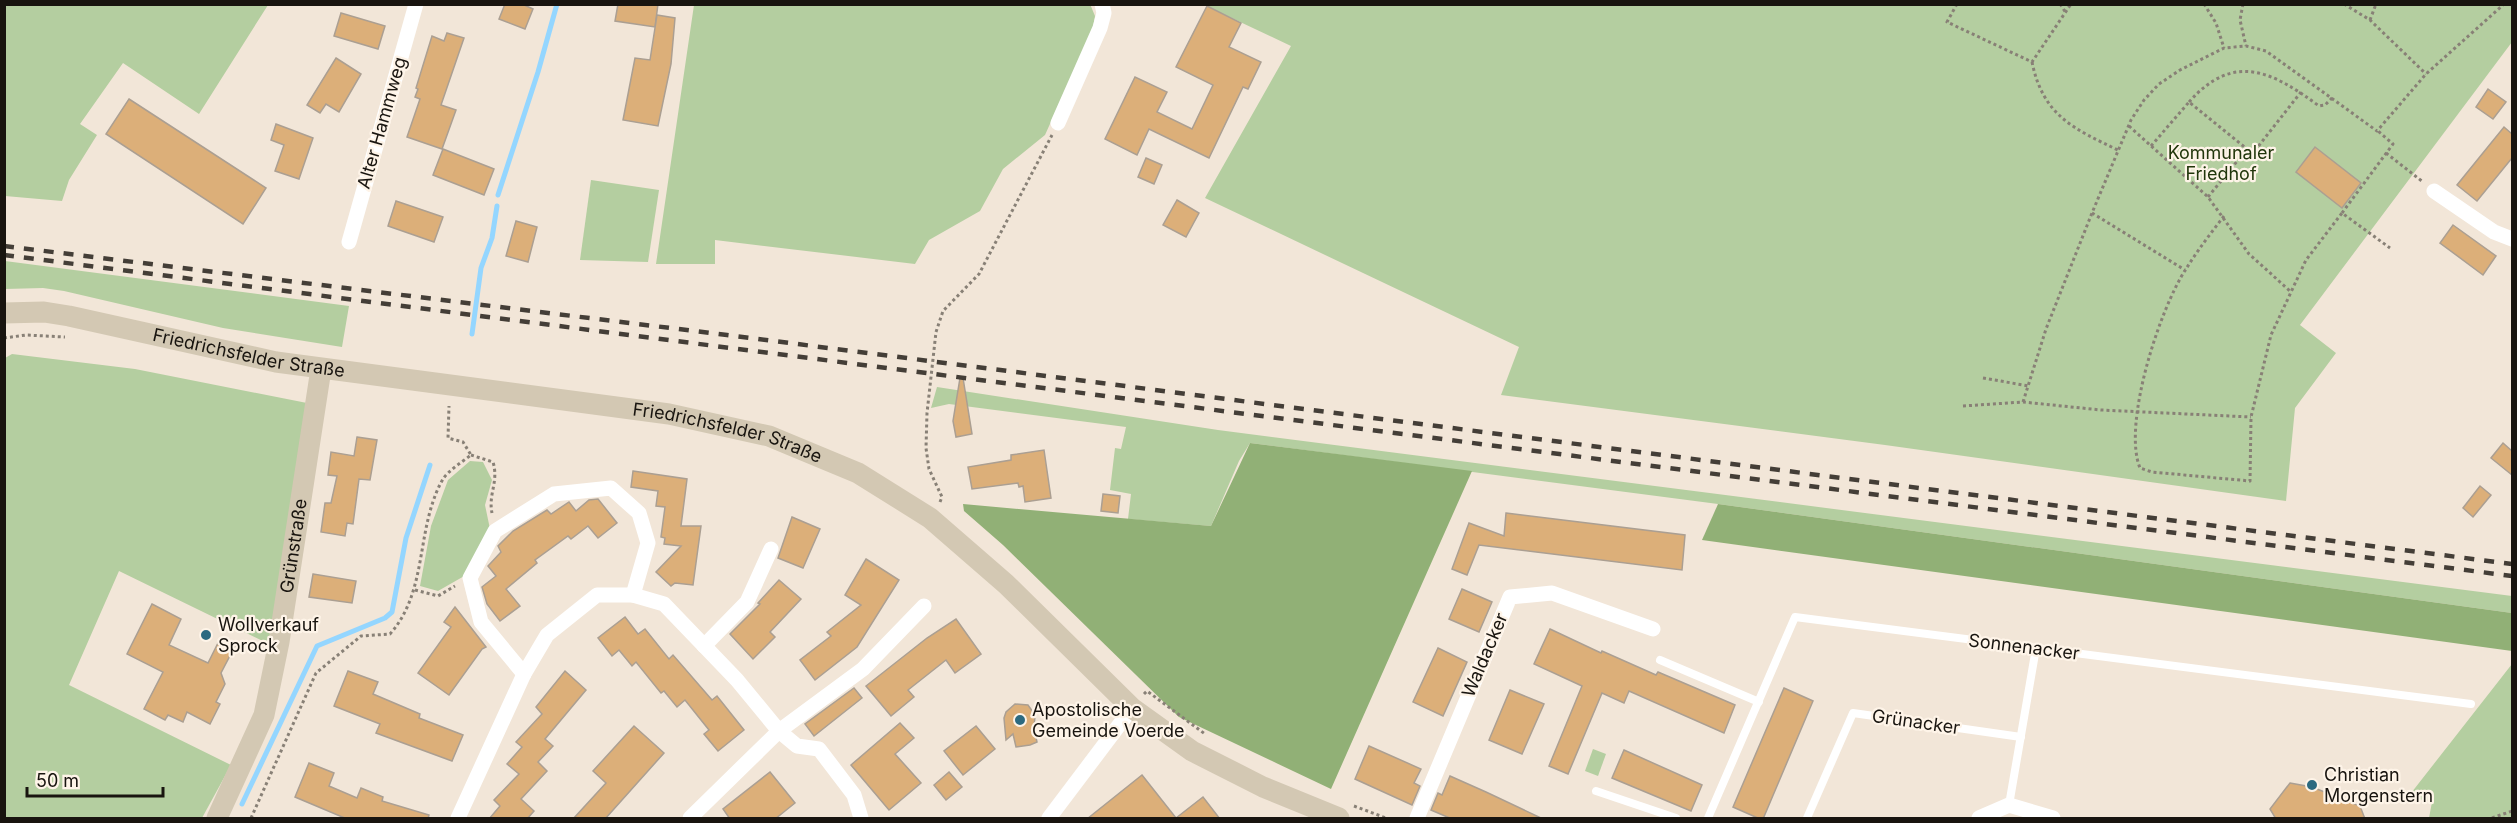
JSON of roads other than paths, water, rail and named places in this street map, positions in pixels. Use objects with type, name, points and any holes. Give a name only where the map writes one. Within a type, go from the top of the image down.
[{"type":"main road","name":"Friedrichsfelder Straße","points":[[4,314],[44,312],[208,348],[321,369],[669,414],[769,436],[858,473],[930,518],[1006,584],[1132,708],[1192,751],[1263,787],[1346,812]]},
{"type":"main road","name":"Grünstraße","points":[[217,819],[264,715],[279,642],[321,369]]},
{"type":"street","name":"Alter Hammweg","points":[[349,242],[416,4]]},
{"type":"street","points":[[1058,123],[1100,28],[1104,13],[1102,4]]},
{"type":"street","points":[[2434,191],[2494,232],[2512,239]]},
{"type":"street","points":[[524,675],[481,622],[470,578],[495,531],[554,494],[611,488],[639,513],[648,543],[633,595]]},
{"type":"street","points":[[704,646],[747,602],[771,549]]},
{"type":"street","name":"Waldacker","points":[[1417,819],[1510,597],[1552,593],[1653,629]]},
{"type":"street","points":[[458,819],[524,675],[547,635],[597,595],[633,595],[664,604],[779,731],[797,746],[819,749],[854,795],[861,819]]},
{"type":"street","points":[[690,819],[779,731],[863,669],[924,606]]},
{"type":"street","points":[[1049,819],[1132,708]]},
{"type":"street","points":[[1979,819],[2009,805],[2053,819]]},
{"type":"lane","name":"Sonnenacker","points":[[1708,819],[1795,617],[2471,704]]},
{"type":"lane","points":[[2009,805],[2036,648]]},
{"type":"lane","points":[[1660,660],[1759,702]]},
{"type":"lane","name":"Grünacker","points":[[1807,819],[1853,713],[2021,737]]},
{"type":"lane","points":[[1596,791],[1664,817],[1676,819]]},
{"type":"waterway","points":[[498,195],[538,72],[557,4]]},
{"type":"waterway","points":[[472,334],[481,268],[492,238],[497,206]]},
{"type":"waterway","points":[[242,804],[317,646],[385,618],[392,612],[406,538],[430,465]]},
{"type":"railway","points":[[4,246],[727,335],[2512,564]]},
{"type":"railway","points":[[4,255],[2512,576]]},
{"type":"place","name":"Wollverkauf Sprock","points":[[206,635]]},
{"type":"place","name":"Apostolische Gemeinde Voerde","points":[[1020,720]]},
{"type":"place","name":"Christian Morgenstern","points":[[2312,785]]},
{"type":"park label","name":"Kommunaler Friedhof","points":[[2221,163]]}]
